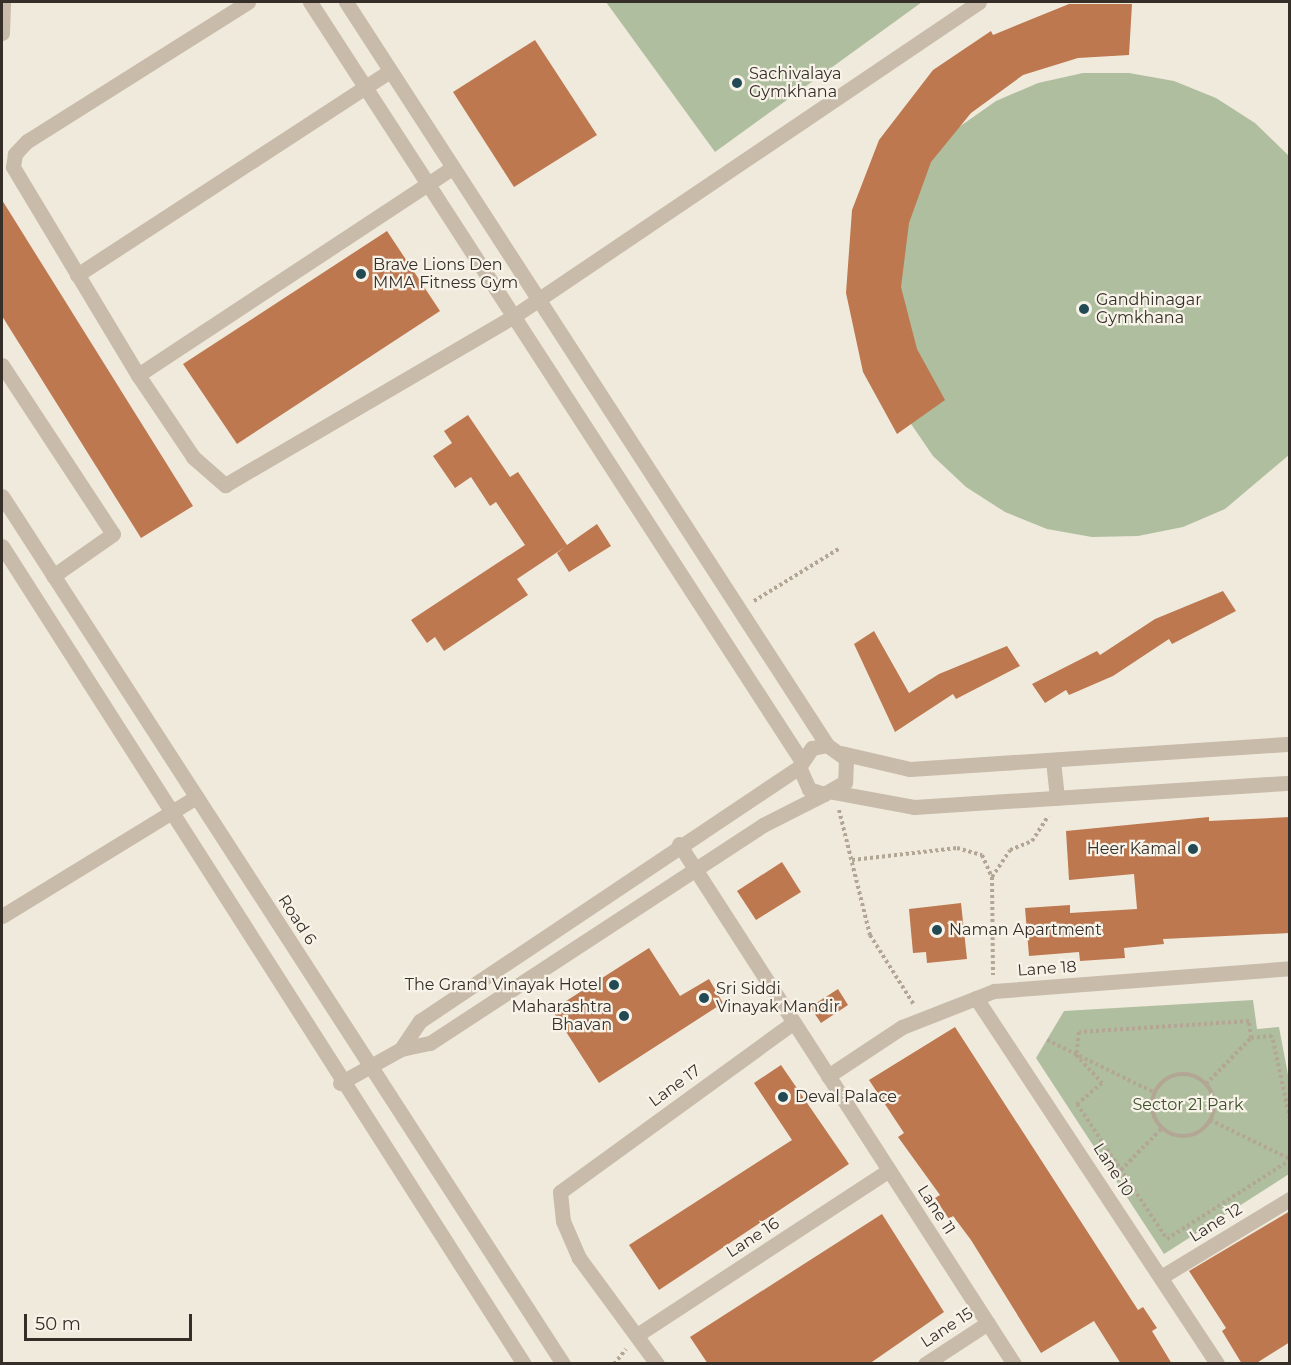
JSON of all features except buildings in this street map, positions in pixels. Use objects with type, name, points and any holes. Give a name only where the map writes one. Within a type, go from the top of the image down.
[{"type":"street","points":[[2,33],[3,2]]},
{"type":"street","points":[[248,2],[15,154],[13,167],[138,375],[193,457],[225,485],[514,316],[979,2]]},
{"type":"street","points":[[310,2],[800,764],[809,789],[915,807],[1290,783]]},
{"type":"street","points":[[346,2],[827,746],[841,753],[910,769],[1290,744]]},
{"type":"street","points":[[77,275],[390,71]]},
{"type":"street","points":[[138,375],[453,167]]},
{"type":"street","points":[[2,365],[113,534],[53,576]]},
{"type":"street","name":"Road 6","points":[[2,496],[562,1364]]},
{"type":"street","points":[[2,546],[173,812],[340,1083],[524,1364]]},
{"type":"street","points":[[401,1048],[420,1021],[800,764],[812,748],[827,746]]},
{"type":"street","points":[[340,1083],[401,1048],[430,1043],[697,867],[830,793],[848,774],[841,753]]},
{"type":"street","points":[[1053,760],[1057,798]]},
{"type":"street","points":[[2,916],[196,797]]},
{"type":"street","name":"Lane 11","points":[[679,844],[697,867],[793,1023],[1014,1364]]},
{"type":"street","name":"Lane 18","points":[[828,1076],[923,1019],[994,991],[1290,968]]},
{"type":"street","name":"Lane 10","points":[[976,998],[1217,1364]]},
{"type":"street","name":"Lane 17","points":[[637,1335],[579,1258],[564,1221],[560,1192],[793,1023]]},
{"type":"street","name":"Lane 16","points":[[637,1335],[889,1170]]},
{"type":"street","name":"Lane 12","points":[[1161,1277],[1290,1199]]},
{"type":"street","name":"Lane 15","points":[[925,1364],[988,1323]]},
{"type":"street","points":[[637,1335],[657,1364]]},
{"type":"path","points":[[740,610],[840,548]]},
{"type":"path","points":[[830,793],[852,860],[870,935],[923,1019]]},
{"type":"path","points":[[992,877],[1010,850],[1032,841],[1057,798]]},
{"type":"path","points":[[852,860],[957,848],[982,855],[992,877],[994,991]]},
{"type":"path","points":[[1076,1055],[1079,1032],[1249,1021],[1251,1038]]},
{"type":"path","points":[[1206,1084],[1251,1038],[1272,1035],[1290,1119]]},
{"type":"path","points":[[1047,1040],[1155,1093]]},
{"type":"path","points":[[1076,1055],[1102,1083],[1077,1104],[1167,1239],[1290,1159]]},
{"type":"path","points":[[1181,1074],[1206,1084],[1214,1107],[1210,1120],[1185,1137],[1162,1128],[1153,1114],[1155,1093],[1166,1079],[1181,1074]]},
{"type":"path","points":[[1210,1120],[1290,1159]]},
{"type":"path","points":[[1121,1170],[1162,1128]]},
{"type":"green space","name":"Sachivalaya Gymkhana","points":[[606,2],[922,2],[715,152]]},
{"type":"green space","name":"Gandhinagar Gymkhana","points":[[1083,73],[1129,73],[1174,81],[1216,98],[1255,123],[1289,156],[1289,455],[1225,509],[1183,527],[1138,536],[1092,537],[1047,529],[1005,512],[966,487],[933,456],[907,418],[878,286],[927,160],[959,127],[996,101],[1038,83]]},
{"type":"green space","name":"Sector 21 Park","points":[[1253,1000],[1257,1029],[1279,1027],[1289,1080],[1289,1174],[1164,1254],[1036,1058],[1064,1011]]},
{"type":"place","name":"Sachivalaya Gymkhana","points":[[737,83]]},
{"type":"place","name":"Brave Lions Den MMA Fitness Gym","points":[[361,274]]},
{"type":"place","name":"Gandhinagar Gymkhana","points":[[1084,309]]},
{"type":"place","name":"Heer Kamal","points":[[1193,849]]},
{"type":"place","name":"Naman Apartment","points":[[937,930]]},
{"type":"place","name":"The Grand Vinayak Hotel","points":[[614,985]]},
{"type":"place","name":"Sri Siddi Vinayak Mandir","points":[[704,998]]},
{"type":"place","name":"Maharashtra Bhavan","points":[[624,1016]]},
{"type":"place","name":"Deval Palace","points":[[783,1097]]}]
